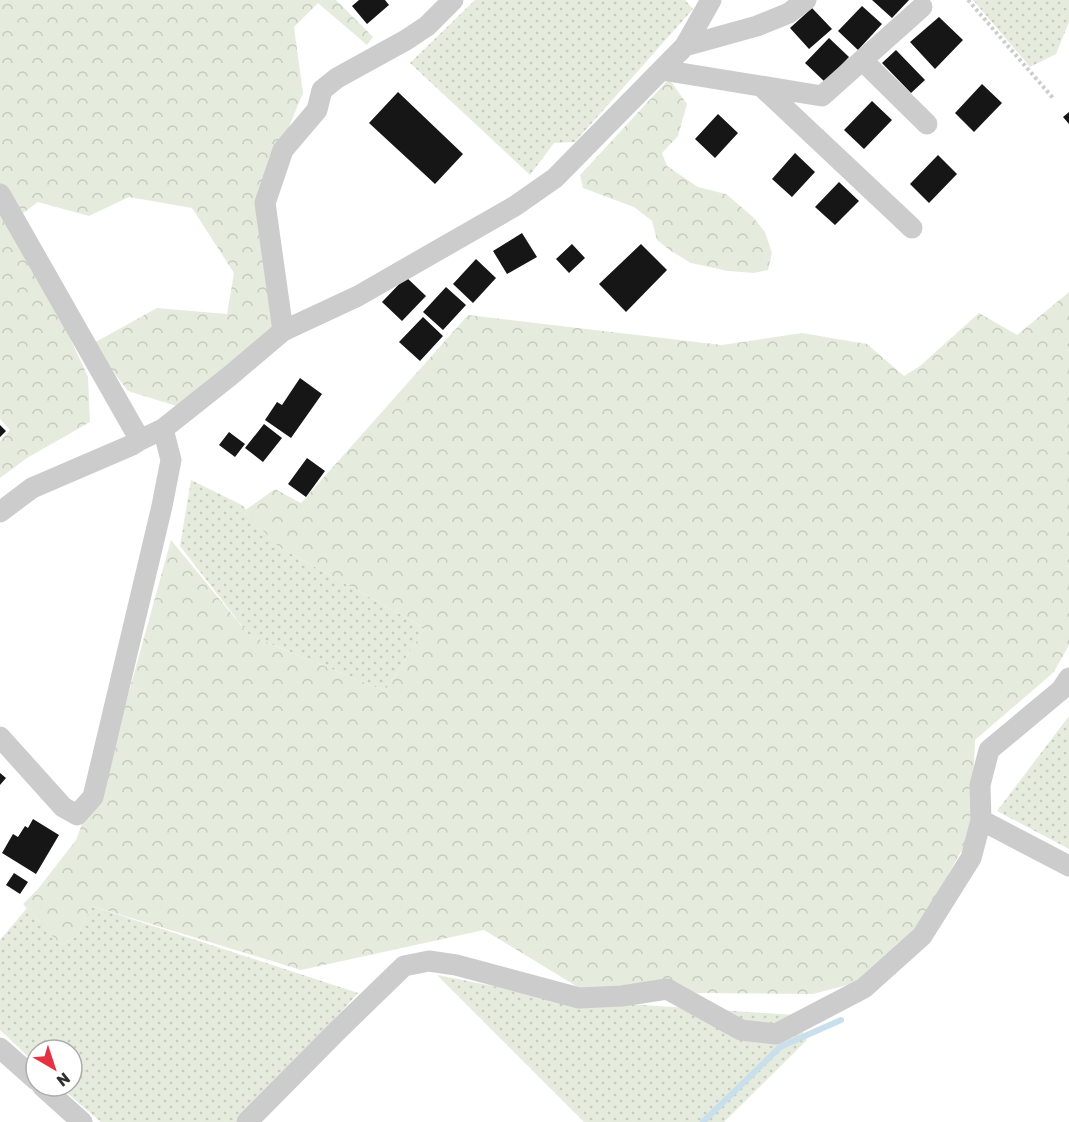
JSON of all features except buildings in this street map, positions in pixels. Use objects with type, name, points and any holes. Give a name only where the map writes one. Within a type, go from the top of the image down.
[{"type":"street","points":[[283,331],[265,204],[283,150],[317,110],[322,90],[337,78],[427,26],[453,0]]},
{"type":"street","points":[[0,512],[32,488],[132,445],[163,429],[283,331],[358,296],[515,206],[555,178],[685,46],[711,0]]},
{"type":"street","points":[[685,46],[757,26],[789,13],[806,0]]},
{"type":"street","points":[[662,70],[822,96],[922,7]]},
{"type":"street","points":[[862,60],[927,124]]},
{"type":"street","points":[[761,86],[912,228]]},
{"type":"street","points":[[0,194],[140,440]]},
{"type":"street","points":[[0,737],[63,807],[77,815],[93,797],[167,483],[171,460],[163,429]]},
{"type":"street","points":[[247,1122],[404,966],[429,961],[456,965],[579,998],[622,996],[667,989],[741,1030],[777,1034],[864,988],[922,936],[971,858],[981,820],[980,785],[988,750],[1061,690],[1069,678]]},
{"type":"street","points":[[981,820],[1069,866]]},
{"type":"street","points":[[0,1048],[24,1069]]},
{"type":"street","points":[[55,1098],[82,1122]]},
{"type":"path","points":[[968,0],[1053,98]]},
{"type":"green space","points":[[0,0],[336,0],[373,37],[367,45],[318,3],[294,27],[303,93],[258,201],[277,329],[183,408],[128,391],[92,344],[157,308],[227,314],[234,273],[192,208],[129,197],[89,216],[38,202],[15,219],[88,377],[90,422],[27,458],[0,478],[0,441],[10,430],[0,419]]},
{"type":"green space","points":[[475,0],[685,0],[693,9],[575,142],[554,143],[530,175],[410,63]]},
{"type":"green space","points":[[973,0],[1069,0],[1069,22],[1056,54],[1030,67]]},
{"type":"green space","points":[[669,79],[687,104],[678,136],[662,153],[667,166],[698,187],[726,194],[753,217],[765,232],[772,253],[768,270],[754,273],[728,271],[691,263],[657,240],[652,221],[634,207],[583,188],[580,175]]},
{"type":"green space","points":[[1069,292],[1069,645],[1054,672],[975,740],[972,814],[963,848],[921,923],[885,961],[851,984],[813,994],[586,992],[484,930],[301,970],[92,906],[77,936],[61,945],[23,904],[38,889],[76,840],[122,717],[171,540],[249,635],[385,691],[425,628],[279,547],[244,511],[275,489],[301,503],[468,315],[722,345],[802,333],[867,344],[904,376],[920,366],[979,313],[1017,335]]},
{"type":"green space","points":[[191,480],[242,505],[279,547],[425,628],[385,691],[249,635],[180,546]]},
{"type":"green space","points":[[1069,716],[1069,849],[997,811]]},
{"type":"green space","points":[[92,906],[358,993],[244,1122],[101,1122],[73,1098],[84,1098],[84,1038],[24,1038],[24,1053],[0,1030],[0,940],[27,908],[61,945],[77,936]]},
{"type":"green space","points":[[437,975],[566,1000],[795,1015],[807,1040],[724,1122],[584,1122]]},
{"type":"waterway","points":[[703,1122],[780,1047],[841,1020]]}]
